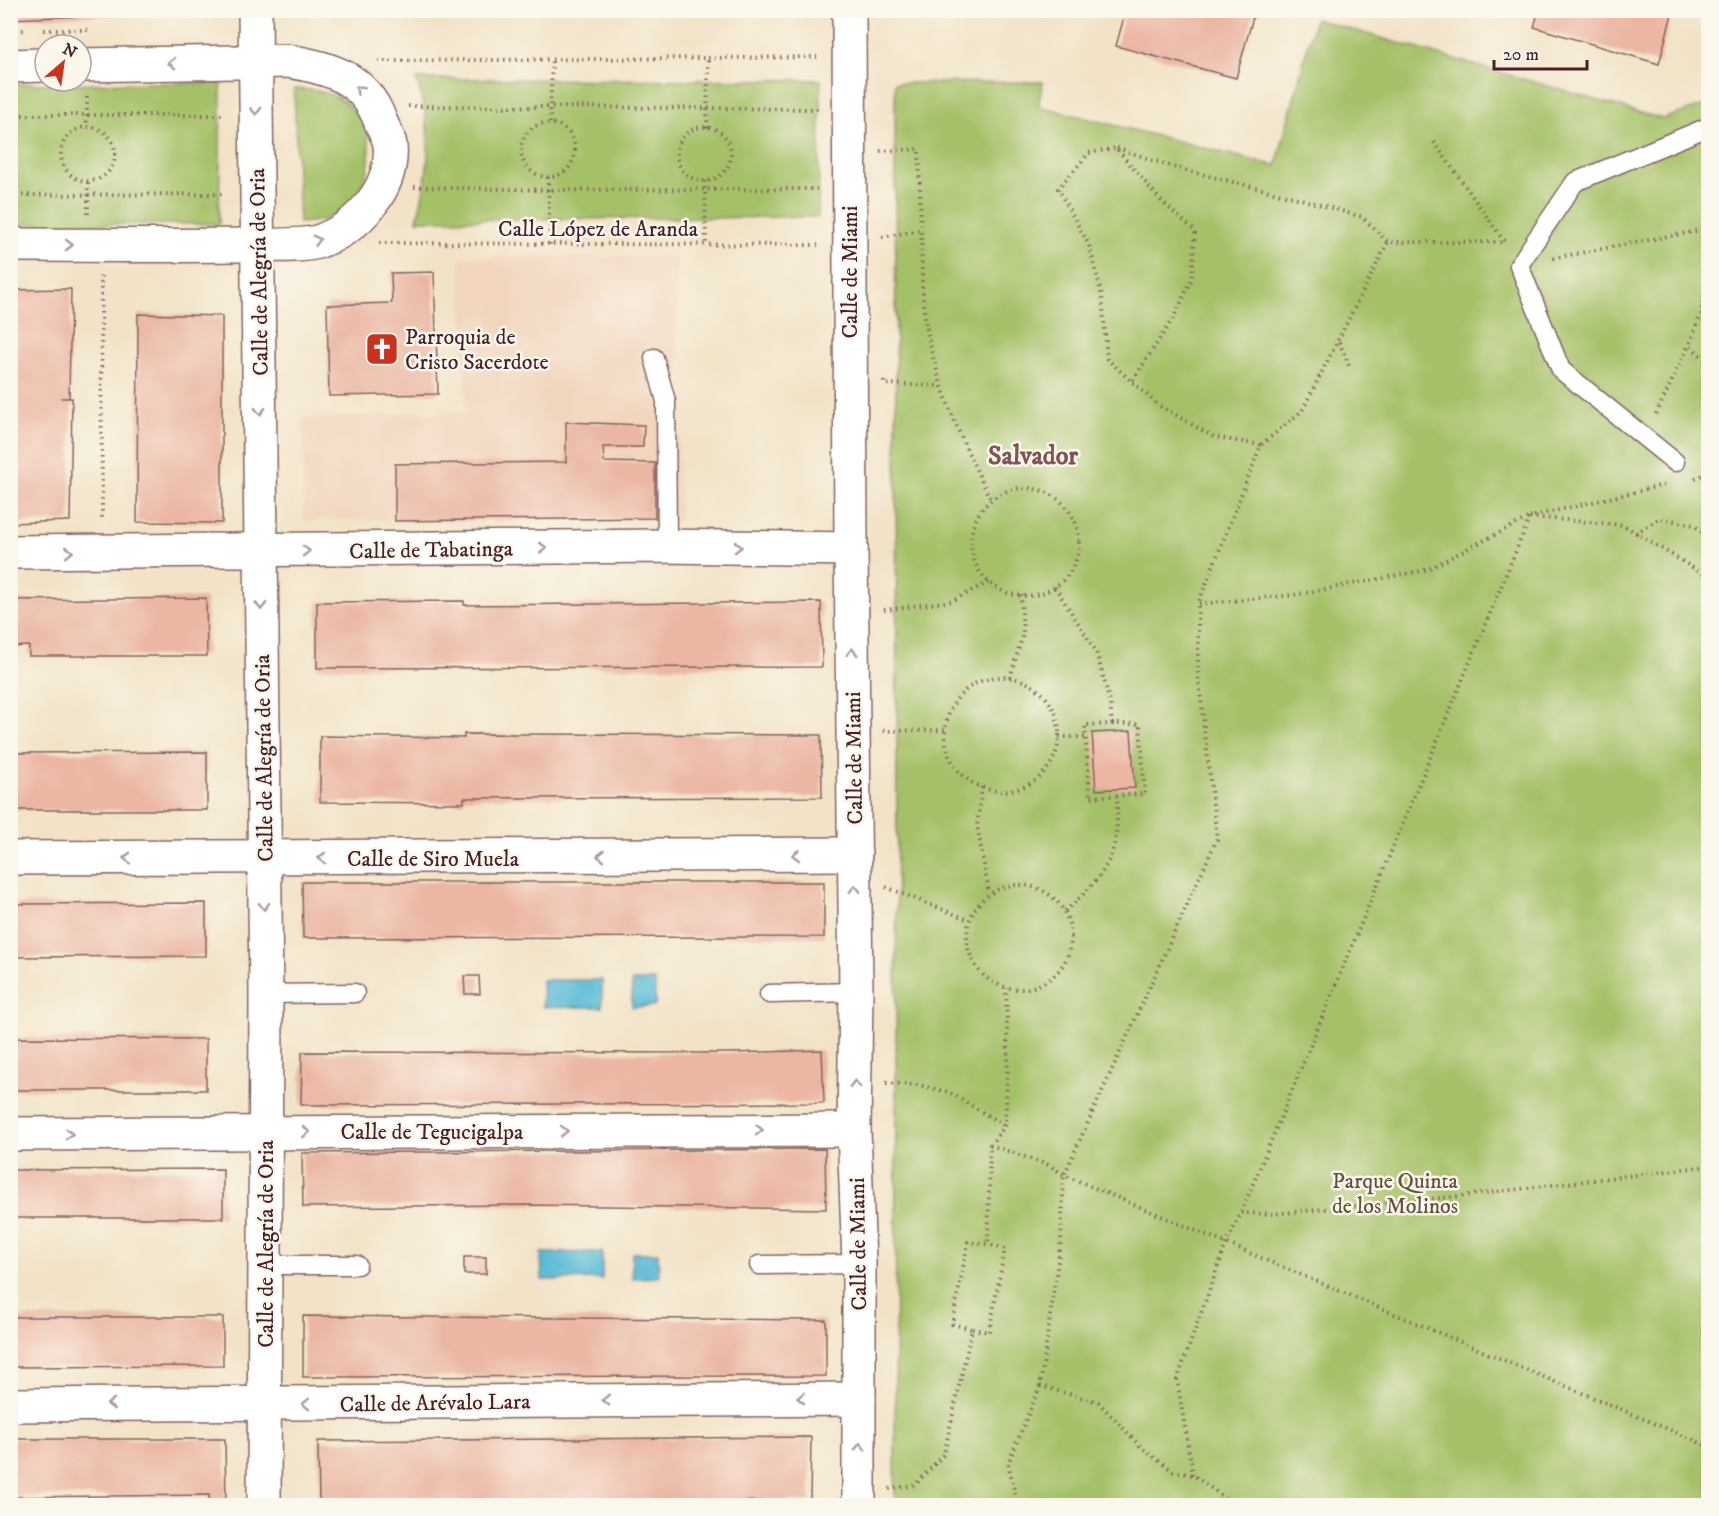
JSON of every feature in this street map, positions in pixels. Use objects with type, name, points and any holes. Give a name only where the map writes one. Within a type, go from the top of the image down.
[{"type":"street","name":"Calle de Alegría de Oria","points":[[255,10],[266,994],[264,1506]]},
{"type":"street","name":"Calle de Miami","points":[[849,10],[851,549],[856,992],[854,1130],[859,1264],[859,1506]]},
{"type":"street","points":[[10,245],[94,235],[259,245],[319,242],[360,218],[380,194],[388,169],[390,145],[374,104],[344,75],[315,65],[286,61],[254,61],[93,78]]},
{"type":"street","points":[[10,66],[33,65]]},
{"type":"street","name":"Calle de Tabatinga","points":[[10,552],[666,546],[851,549]]},
{"type":"street","name":"Calle de Siro Muela","points":[[10,858],[264,859],[855,855]]},
{"type":"street","name":"Calle de Tegucigalpa","points":[[10,1134],[854,1130]]},
{"type":"street","name":"Calle de Arévalo Lara","points":[[10,1405],[859,1399]]},
{"type":"lane","points":[[1675,462],[1562,370],[1519,265],[1575,182],[1708,127]]},
{"type":"lane","points":[[654,358],[666,401],[666,546]]},
{"type":"lane","points":[[769,994],[856,992]]},
{"type":"lane","points":[[266,994],[355,993]]},
{"type":"lane","points":[[759,1265],[859,1264]]},
{"type":"lane","points":[[265,1265],[357,1265]]},
{"type":"path","points":[[377,61],[819,57]]},
{"type":"path","points":[[707,128],[708,58]]},
{"type":"path","points":[[550,123],[552,59]]},
{"type":"path","points":[[86,93],[87,127]]},
{"type":"path","points":[[405,106],[830,109]]},
{"type":"path","points":[[10,115],[236,116]]},
{"type":"path","points":[[550,123],[567,131],[575,147],[571,164],[565,171],[548,177],[532,172],[526,165],[521,149],[522,141],[533,127],[550,123]]},
{"type":"path","points":[[87,127],[105,133],[114,149],[114,158],[106,174],[88,181],[72,176],[66,170],[61,154],[62,146],[71,132],[87,127]]},
{"type":"path","points":[[707,128],[716,130],[728,142],[731,160],[721,175],[705,181],[688,176],[682,170],[677,153],[679,144],[690,131],[707,128]]},
{"type":"path","points":[[1434,142],[1519,265],[1708,229],[1708,256]]},
{"type":"path","points":[[1261,446],[1214,437],[1158,405],[1133,380],[1107,359],[1102,296],[1089,245],[1058,189],[1089,153],[1116,148],[1173,167],[1301,199],[1362,217],[1388,242],[1504,241]]},
{"type":"path","points":[[1116,148],[1162,202],[1195,231],[1192,279],[1174,317],[1133,380]]},
{"type":"path","points":[[849,149],[882,151],[919,149],[924,309],[941,386],[964,446],[991,500]]},
{"type":"path","points":[[882,151],[882,162]]},
{"type":"path","points":[[548,177],[550,245]]},
{"type":"path","points":[[88,181],[94,235],[102,552]]},
{"type":"path","points":[[705,181],[706,246]]},
{"type":"path","points":[[408,186],[425,189],[549,190],[829,189]]},
{"type":"path","points":[[10,195],[229,194]]},
{"type":"path","points":[[882,227],[882,238],[921,230]]},
{"type":"path","points":[[1018,1506],[1008,1463],[1040,1386],[1061,1241],[1064,1175],[1217,838],[1198,673],[1198,604],[1261,446],[1302,411],[1388,242]]},
{"type":"path","name":"Calle López de Aranda","points":[[368,243],[828,245]]},
{"type":"path","points":[[1644,437],[1689,345],[1701,314],[1708,266]]},
{"type":"path","points":[[1338,342],[1350,367]]},
{"type":"path","points":[[1689,345],[1708,362]]},
{"type":"path","points":[[884,373],[884,384],[941,386]]},
{"type":"path","points":[[1686,480],[1708,474]]},
{"type":"path","points":[[1198,604],[1294,595],[1426,570],[1530,518],[1675,482]]},
{"type":"path","points":[[1023,488],[1040,490],[1056,498],[1069,510],[1077,525],[1079,543],[1077,559],[1068,575],[1055,587],[1033,595],[1021,596],[989,582],[973,556],[971,540],[980,511],[991,500],[1006,491],[1023,488]]},
{"type":"path","points":[[1530,518],[1623,525],[1708,577]]},
{"type":"path","points":[[1193,1475],[1177,1380],[1226,1244],[1241,1213],[1530,518]]},
{"type":"path","points":[[1636,533],[1660,518],[1694,525],[1708,538]]},
{"type":"path","points":[[884,610],[952,601],[989,582]]},
{"type":"path","points":[[1055,587],[1096,651],[1110,702],[1112,724]]},
{"type":"path","points":[[1010,678],[1023,634],[1021,596]]},
{"type":"path","points":[[999,676],[1034,686],[1047,699],[1056,715],[1059,737],[1057,751],[1048,768],[1035,780],[1019,789],[1001,791],[982,787],[965,777],[952,762],[945,744],[945,730],[951,706],[963,691],[980,681],[999,676]]},
{"type":"path","points":[[1112,724],[1140,724],[1145,794],[1090,797],[1085,725],[1112,724]]},
{"type":"path","points":[[883,731],[945,730]]},
{"type":"path","points":[[1059,737],[1085,737]]},
{"type":"path","points":[[982,787],[977,825],[989,893]]},
{"type":"path","points":[[1065,911],[1090,889],[1107,866],[1118,834],[1117,796]]},
{"type":"path","points":[[1009,885],[1031,886],[1056,899],[1065,911],[1070,928],[1071,945],[1065,961],[1055,975],[1040,985],[1024,989],[1006,988],[982,974],[973,962],[966,934],[969,920],[980,900],[989,893],[1009,885]]},
{"type":"path","points":[[883,898],[883,886],[969,920]]},
{"type":"path","points":[[988,1245],[990,1145],[1005,1126],[1008,1060],[1006,988]]},
{"type":"path","points":[[886,1073],[886,1085],[917,1085],[949,1092],[1005,1126]]},
{"type":"path","points":[[990,1145],[1049,1165],[1064,1175],[1708,1446]]},
{"type":"path","points":[[1241,1213],[1272,1214],[1462,1196],[1708,1166]]},
{"type":"path","points":[[968,1242],[1005,1249],[989,1332],[972,1329],[952,1324],[968,1242]]},
{"type":"path","points":[[886,1479],[886,1490],[915,1485],[944,1454],[972,1329]]},
{"type":"path","points":[[1040,1386],[1098,1402],[1143,1449],[1173,1471],[1193,1475],[1236,1506]]},
{"type":"shaded area","points":[[676,256],[680,520],[303,520],[303,418],[466,411],[460,257]]},
{"type":"green space","name":"Parque Quinta de los Molinos","points":[[1315,19],[1662,119],[1708,104],[1708,1505],[895,1505],[897,731],[895,83],[1043,82],[1038,106],[1276,166]]},
{"type":"green space","points":[[416,79],[821,80],[818,217],[417,220],[425,183],[428,133]]},
{"type":"green space","points":[[221,83],[219,224],[11,224],[11,84],[33,84],[33,93],[93,93],[93,84]]},
{"type":"green space","points":[[294,89],[325,92],[352,108],[363,125],[369,143],[369,162],[364,181],[355,198],[341,211],[314,222],[299,223]]},
{"type":"water","points":[[542,980],[602,980],[602,1007],[543,1007]]},
{"type":"water","points":[[632,981],[655,981],[655,1006],[632,1007]]},
{"type":"water","points":[[602,1252],[602,1279],[542,1280],[541,1253]]},
{"type":"water","points":[[632,1253],[658,1253],[659,1277],[632,1278]]},
{"type":"building","points":[[10,10],[188,10],[188,12],[10,19]]},
{"type":"building","points":[[1126,10],[1255,10],[1236,78],[1116,46]]},
{"type":"building","points":[[1539,10],[1673,10],[1659,64],[1534,27]]},
{"type":"building","name":"Parroquia de Cristo Sacerdote","points":[[434,272],[438,394],[329,396],[327,305],[392,303],[391,273]]},
{"type":"building","points":[[71,289],[69,398],[72,398],[70,521],[10,523],[10,290]]},
{"type":"building","points":[[138,314],[222,316],[222,523],[137,522]]},
{"type":"building","points":[[566,422],[644,425],[643,447],[603,447],[604,462],[655,463],[655,518],[395,521],[395,464],[566,462]]},
{"type":"building","points":[[206,598],[207,656],[29,656],[29,646],[10,647],[10,600]]},
{"type":"building","points":[[464,601],[464,605],[821,602],[822,667],[317,668],[317,602]]},
{"type":"building","points":[[1131,731],[1135,788],[1096,790],[1092,733]]},
{"type":"building","points":[[464,734],[821,735],[822,797],[464,798],[464,803],[320,802],[320,736],[464,738]]},
{"type":"building","points":[[207,752],[207,810],[10,810],[10,753]]},
{"type":"building","points":[[302,882],[824,882],[824,937],[303,938]]},
{"type":"building","points":[[206,903],[206,956],[10,957],[10,904]]},
{"type":"building","points":[[464,976],[479,976],[480,994],[465,994]]},
{"type":"building","points":[[10,1038],[206,1039],[206,1090],[10,1090]]},
{"type":"building","points":[[822,1050],[824,1103],[301,1105],[302,1052],[729,1053]]},
{"type":"building","points":[[825,1149],[826,1209],[530,1205],[303,1207],[302,1153]]},
{"type":"building","points":[[223,1169],[223,1218],[10,1218],[10,1170]]},
{"type":"building","points":[[464,1257],[486,1257],[486,1274],[464,1274]]},
{"type":"building","points":[[303,1316],[826,1320],[826,1376],[303,1377]]},
{"type":"building","points":[[10,1317],[223,1317],[223,1366],[10,1367]]},
{"type":"building","points":[[811,1437],[810,1501],[319,1504],[318,1441]]},
{"type":"building","points":[[10,1439],[225,1439],[226,1506],[210,1506],[209,1495],[10,1497]]},
{"type":"place","name":"Parroquia de Cristo Sacerdote","points":[[382,349]]},
{"type":"district","name":"Salvador","points":[[1033,455]]}]
